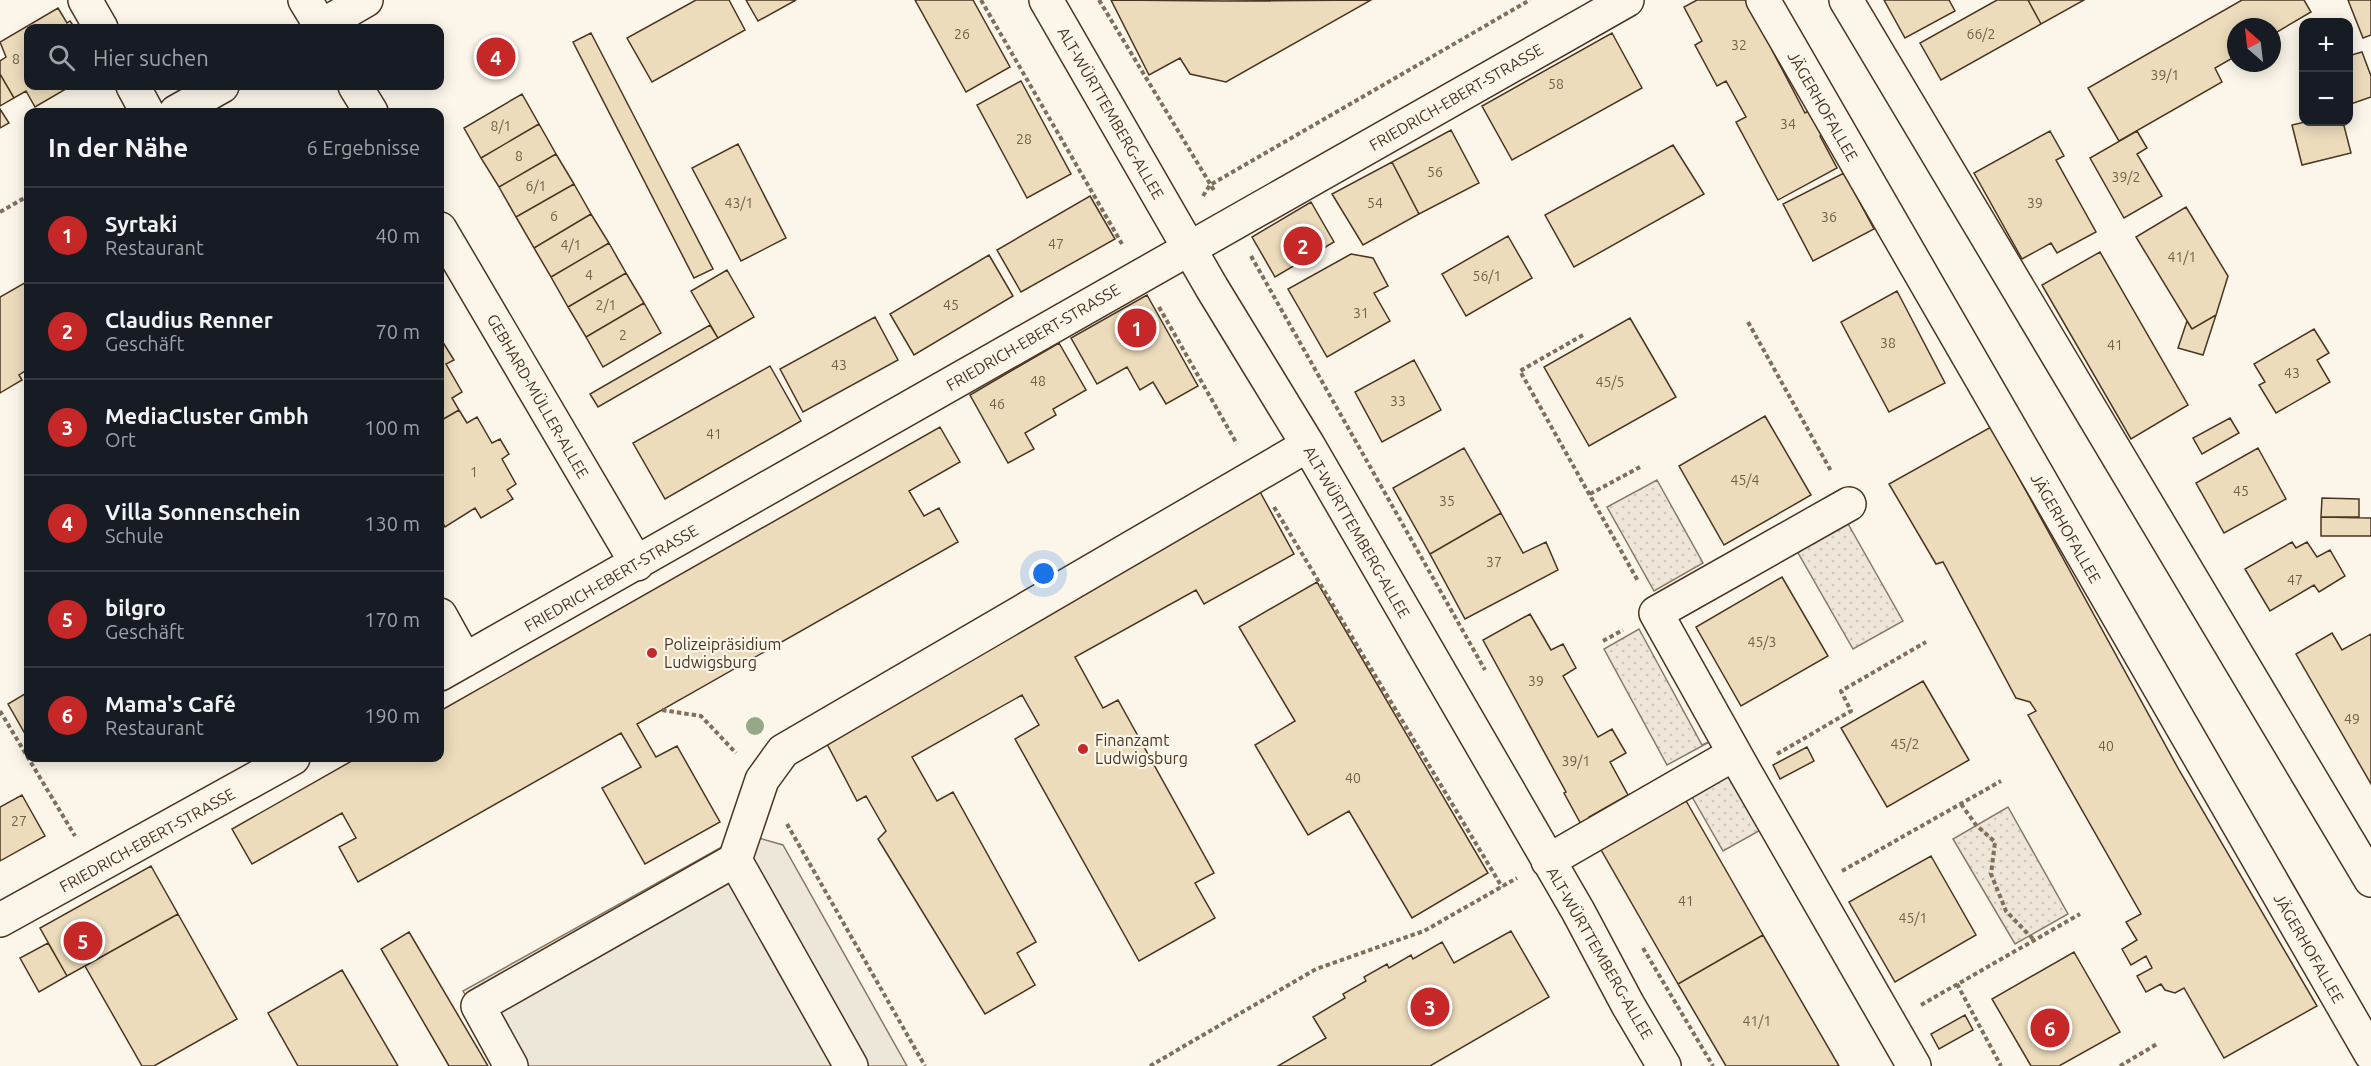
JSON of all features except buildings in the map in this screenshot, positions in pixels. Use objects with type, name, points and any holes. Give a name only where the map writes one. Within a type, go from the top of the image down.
[{"type":"street","points":[[85,0],[99,24]]},
{"type":"street","points":[[316,21],[366,0]]},
{"type":"street","name":"ALT-WÜRTTEMBERG-ALLEE","points":[[1046,0],[1189,249],[1308,445],[1578,911],[1628,1005],[1664,1066]]},
{"type":"street","name":"FRIEDRICH-EBERT-STRASSE","points":[[452,667],[1627,0]]},
{"type":"street","name":"JÄGERHOFALLEE","points":[[1762,0],[2371,1054]]},
{"type":"street","points":[[1846,0],[2371,880]]},
{"type":"street","points":[[135,90],[145,108]]},
{"type":"street","points":[[183,108],[215,90]]},
{"type":"street","points":[[357,90],[369,108]]},
{"type":"street","name":"GEBHARD-MÜLLER-ALLEE","points":[[444,236],[637,564]]},
{"type":"street","points":[[511,1066],[478,1006],[735,861],[762,780],[783,751],[1308,445]]},
{"type":"street","points":[[1849,504],[1656,613],[1811,889],[1914,1066]]},
{"type":"street","points":[[444,632],[452,667]]},
{"type":"street","name":"FRIEDRICH-EBERT-STRASSE","points":[[0,920],[286,762]]},
{"type":"street","points":[[1548,861],[1740,763]]},
{"type":"street","points":[[735,861],[851,1066]]},
{"type":"path","points":[[981,0],[1255,476],[1502,887]]},
{"type":"path","points":[[1099,0],[1233,224],[1489,677]]},
{"type":"path","points":[[0,212],[24,198]]},
{"type":"path","points":[[1748,322],[1849,504]]},
{"type":"path","points":[[1583,335],[1520,371],[1656,613]]},
{"type":"path","points":[[1590,494],[1640,467]]},
{"type":"path","points":[[1740,763],[1851,711],[1841,691],[1926,642]]},
{"type":"path","points":[[662,710],[701,716],[762,780],[925,1066]]},
{"type":"path","points":[[0,711],[24,752]]},
{"type":"path","points":[[30,762],[94,870]]},
{"type":"path","points":[[1811,889],[2001,781]]},
{"type":"path","points":[[1961,804],[1976,825],[1995,842],[1991,874],[2006,910],[2034,940]]},
{"type":"path","points":[[1150,1066],[1316,969],[1424,931],[1548,861]]},
{"type":"path","points":[[1889,1023],[2080,914]]},
{"type":"path","points":[[1640,944],[1713,1066]]},
{"type":"path","points":[[1957,984],[2001,1066]]},
{"type":"path","points":[[2120,1066],[2157,1044]]},
{"type":"shaded area","points":[[1657,480],[1703,563],[1654,591],[1607,507]]},
{"type":"shaded area","points":[[1847,522],[1903,621],[1853,649],[1797,551]]},
{"type":"shaded area","points":[[1639,629],[1702,745],[1713,740],[1667,765],[1604,649]]},
{"type":"shaded area","points":[[1734,770],[1766,827],[1723,851],[1691,795]]},
{"type":"shaded area","points":[[2008,807],[2068,914],[2015,944],[1953,839]]},
{"type":"shaded area","points":[[745,834],[783,845],[907,1066],[506,1066],[463,991]]},
{"type":"place","name":"Villa Sonnenschein","points":[[496,57]]},
{"type":"place","name":"Claudius Renner","points":[[1303,246]]},
{"type":"place","name":"Syrtaki","points":[[1137,328]]},
{"type":"place","name":"Polizeipräsidium Ludwigsburg","points":[[652,653]]},
{"type":"place","name":"Finanzamt Ludwigsburg","points":[[1083,749]]},
{"type":"place","name":"bilgro","points":[[83,941]]},
{"type":"place","name":"MediaCluster Gmbh","points":[[1430,1007]]},
{"type":"place","name":"Mama's Café","points":[[2050,1028]]}]
